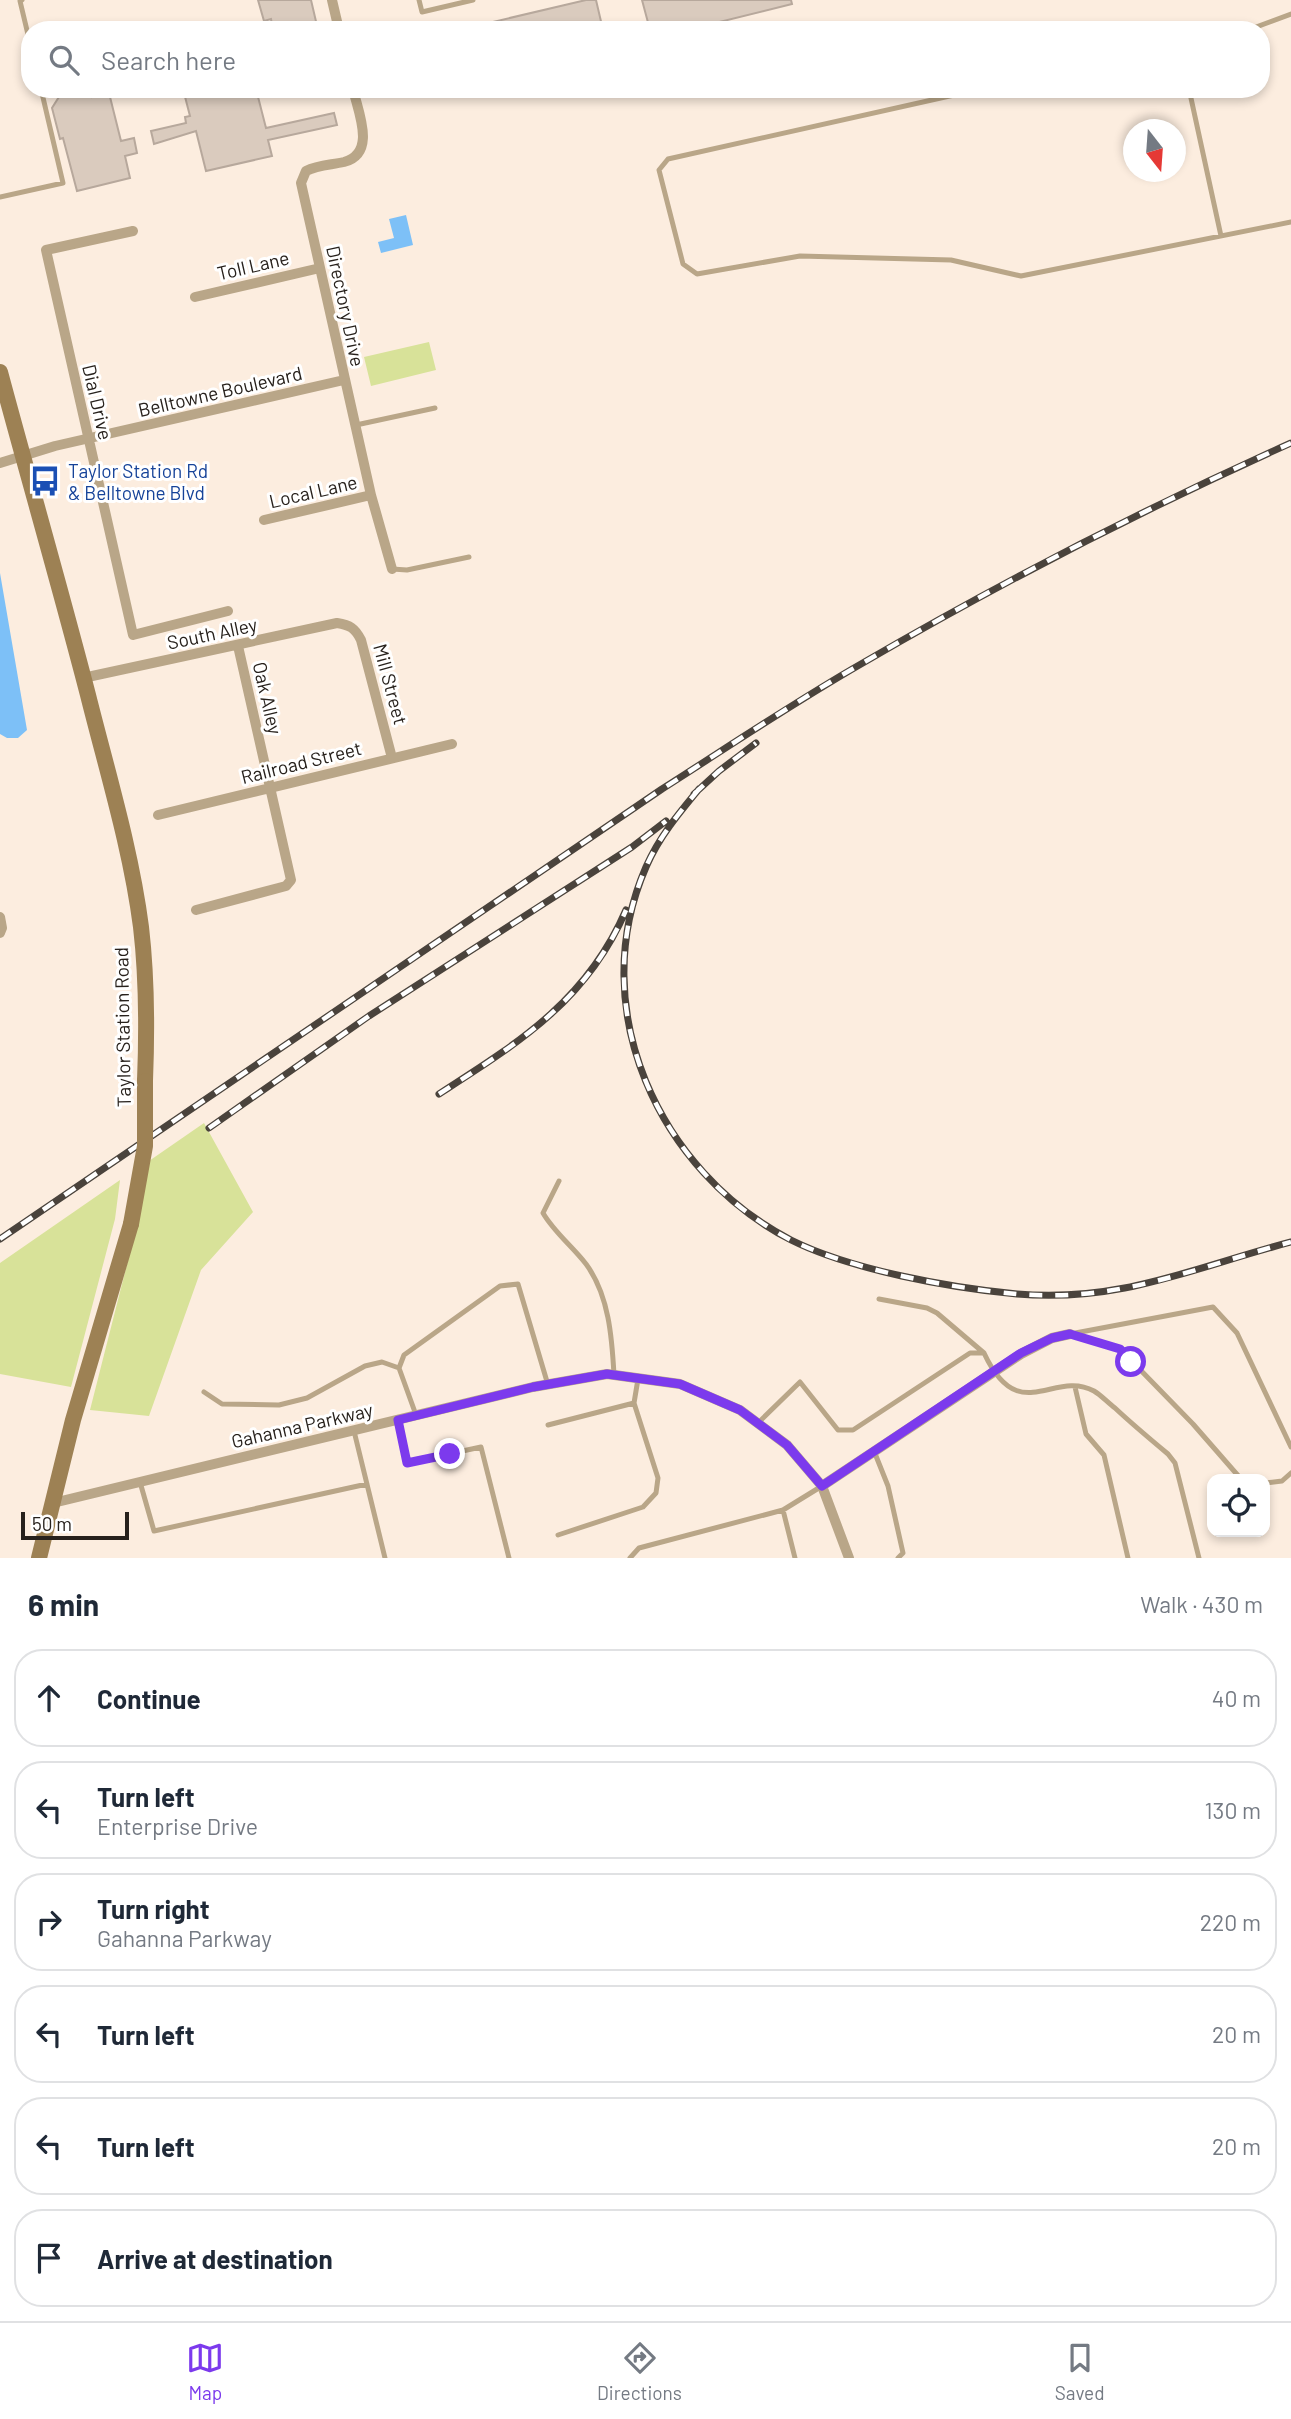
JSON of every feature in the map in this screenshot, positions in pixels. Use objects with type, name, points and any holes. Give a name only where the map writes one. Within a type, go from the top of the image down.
[{"type":"main road","name":"Taylor Station Road","points":[[0,372],[121,827],[141,926],[147,1027],[145,1146],[131,1224],[73,1420],[39,1558]]},
{"type":"street","points":[[332,0],[337,21]]},
{"type":"street","name":"Directory Drive","points":[[355,98],[363,147],[356,156],[346,161],[312,168],[302,176],[302,190],[354,425],[392,569]]},
{"type":"street","name":"Dial Drive","points":[[133,231],[46,250],[132,635],[228,611]]},
{"type":"street","name":"Toll Lane","points":[[195,297],[320,268]]},
{"type":"street","name":"Belltowne Boulevard","points":[[0,463],[88,439],[344,380]]},
{"type":"street","name":"Local Lane","points":[[264,520],[371,495]]},
{"type":"street","name":"South Alley","points":[[83,678],[337,624],[348,625]]},
{"type":"street","name":"Mill Street","points":[[348,625],[356,631],[361,640],[392,758]]},
{"type":"street","name":"Oak Alley","points":[[196,909],[286,886],[291,880],[239,646]]},
{"type":"street","name":"Railroad Street","points":[[158,816],[452,744]]},
{"type":"street","points":[[0,917],[0,933]]},
{"type":"street","points":[[822,1486],[1021,1353],[1052,1338],[1070,1334]]},
{"type":"street","name":"Gahanna Parkway","points":[[53,1503],[548,1385],[607,1374],[680,1384],[740,1410],[787,1445],[822,1486],[849,1558]]},
{"type":"lane","points":[[22,0],[20,1],[25,21]]},
{"type":"lane","points":[[419,0],[422,12],[473,0]]},
{"type":"lane","points":[[1270,22],[1291,14]]},
{"type":"lane","points":[[0,197],[63,183],[43,98]]},
{"type":"lane","points":[[941,98],[668,159],[659,170],[683,264],[697,274],[800,256],[951,260],[1021,276],[1291,222]]},
{"type":"lane","points":[[1191,98],[1221,236]]},
{"type":"lane","points":[[354,425],[435,408]]},
{"type":"lane","points":[[392,569],[407,570],[469,557]]},
{"type":"lane","points":[[559,1181],[543,1213],[587,1266],[600,1287],[612,1338],[614,1375]]},
{"type":"lane","points":[[416,1416],[399,1368],[404,1354],[500,1286],[518,1284],[548,1385]]},
{"type":"lane","points":[[879,1299],[927,1308],[937,1313],[984,1353],[993,1372],[1011,1388],[1032,1393],[1075,1387],[1093,1390],[1175,1463],[1199,1558]]},
{"type":"lane","points":[[1070,1334],[1213,1307],[1237,1333],[1291,1447]]},
{"type":"lane","points":[[1070,1334],[1120,1349],[1193,1424],[1237,1474]]},
{"type":"lane","points":[[758,1423],[800,1382],[838,1430],[853,1430],[970,1353],[984,1353]]},
{"type":"lane","points":[[204,1392],[222,1404],[279,1405],[307,1398],[365,1366],[382,1362],[399,1368]]},
{"type":"lane","points":[[558,1535],[643,1507],[656,1493],[658,1478],[634,1403],[638,1379]]},
{"type":"lane","points":[[1075,1387],[1086,1433],[1104,1455],[1128,1558]]},
{"type":"lane","points":[[548,1425],[634,1403]]},
{"type":"lane","points":[[398,1420],[407,1463],[481,1447],[509,1558]]},
{"type":"lane","points":[[354,1431],[385,1558]]},
{"type":"lane","points":[[874,1451],[888,1486],[902,1553],[898,1558]]},
{"type":"lane","points":[[1270,1482],[1282,1481],[1291,1474]]},
{"type":"lane","points":[[140,1482],[154,1531],[367,1484]]},
{"type":"lane","points":[[630,1558],[639,1548],[783,1510],[822,1486]]},
{"type":"lane","points":[[783,1510],[795,1558]]},
{"type":"green space","points":[[429,342],[436,370],[371,386],[364,357]]},
{"type":"green space","points":[[204,1123],[253,1212],[201,1270],[149,1416],[90,1410],[138,1221],[149,1161]]},
{"type":"green space","points":[[120,1180],[115,1219],[71,1387],[0,1374],[0,1263]]},
{"type":"water","points":[[406,215],[413,245],[381,253],[378,242],[394,238],[389,219]]},
{"type":"water","points":[[0,573],[27,730],[18,738],[7,738],[0,734]]},
{"type":"building","points":[[258,0],[311,0],[316,21],[271,19],[264,21]]},
{"type":"building","points":[[596,0],[601,21],[497,21]]},
{"type":"building","points":[[642,0],[791,0],[792,4],[723,21],[648,21]]},
{"type":"building","points":[[58,98],[110,98],[121,141],[134,138],[137,153],[125,156],[130,178],[77,191],[52,108]]},
{"type":"building","points":[[185,98],[258,98],[266,128],[334,113],[337,125],[268,140],[272,156],[206,171],[196,131],[154,144],[151,131],[186,123],[185,117],[190,116]]},
{"type":"railway","points":[[0,1239],[662,789],[810,694],[1019,576],[1181,494],[1291,443]]},
{"type":"railway","points":[[694,794],[756,743]]},
{"type":"railway","points":[[699,789],[663,835],[646,867],[629,921],[624,976],[630,1029],[646,1081],[671,1130],[704,1173],[744,1210],[791,1240],[815,1251],[871,1269],[932,1282],[1017,1294],[1055,1295],[1124,1288],[1190,1272],[1291,1242]]},
{"type":"railway","points":[[209,1128],[369,1016],[632,847],[666,821]]},
{"type":"railway","points":[[439,1094],[523,1037],[571,995],[610,942],[626,910]]},
{"type":"place","name":"Taylor Station Rd & Belltowne Blvd","points":[[45,481]]},
{"type":"route","points":[[450,1454],[407,1463],[398,1420],[533,1387],[607,1374],[680,1384],[740,1410],[787,1445],[822,1486],[1021,1353],[1052,1338],[1070,1334],[1120,1349],[1131,1362]]}]
